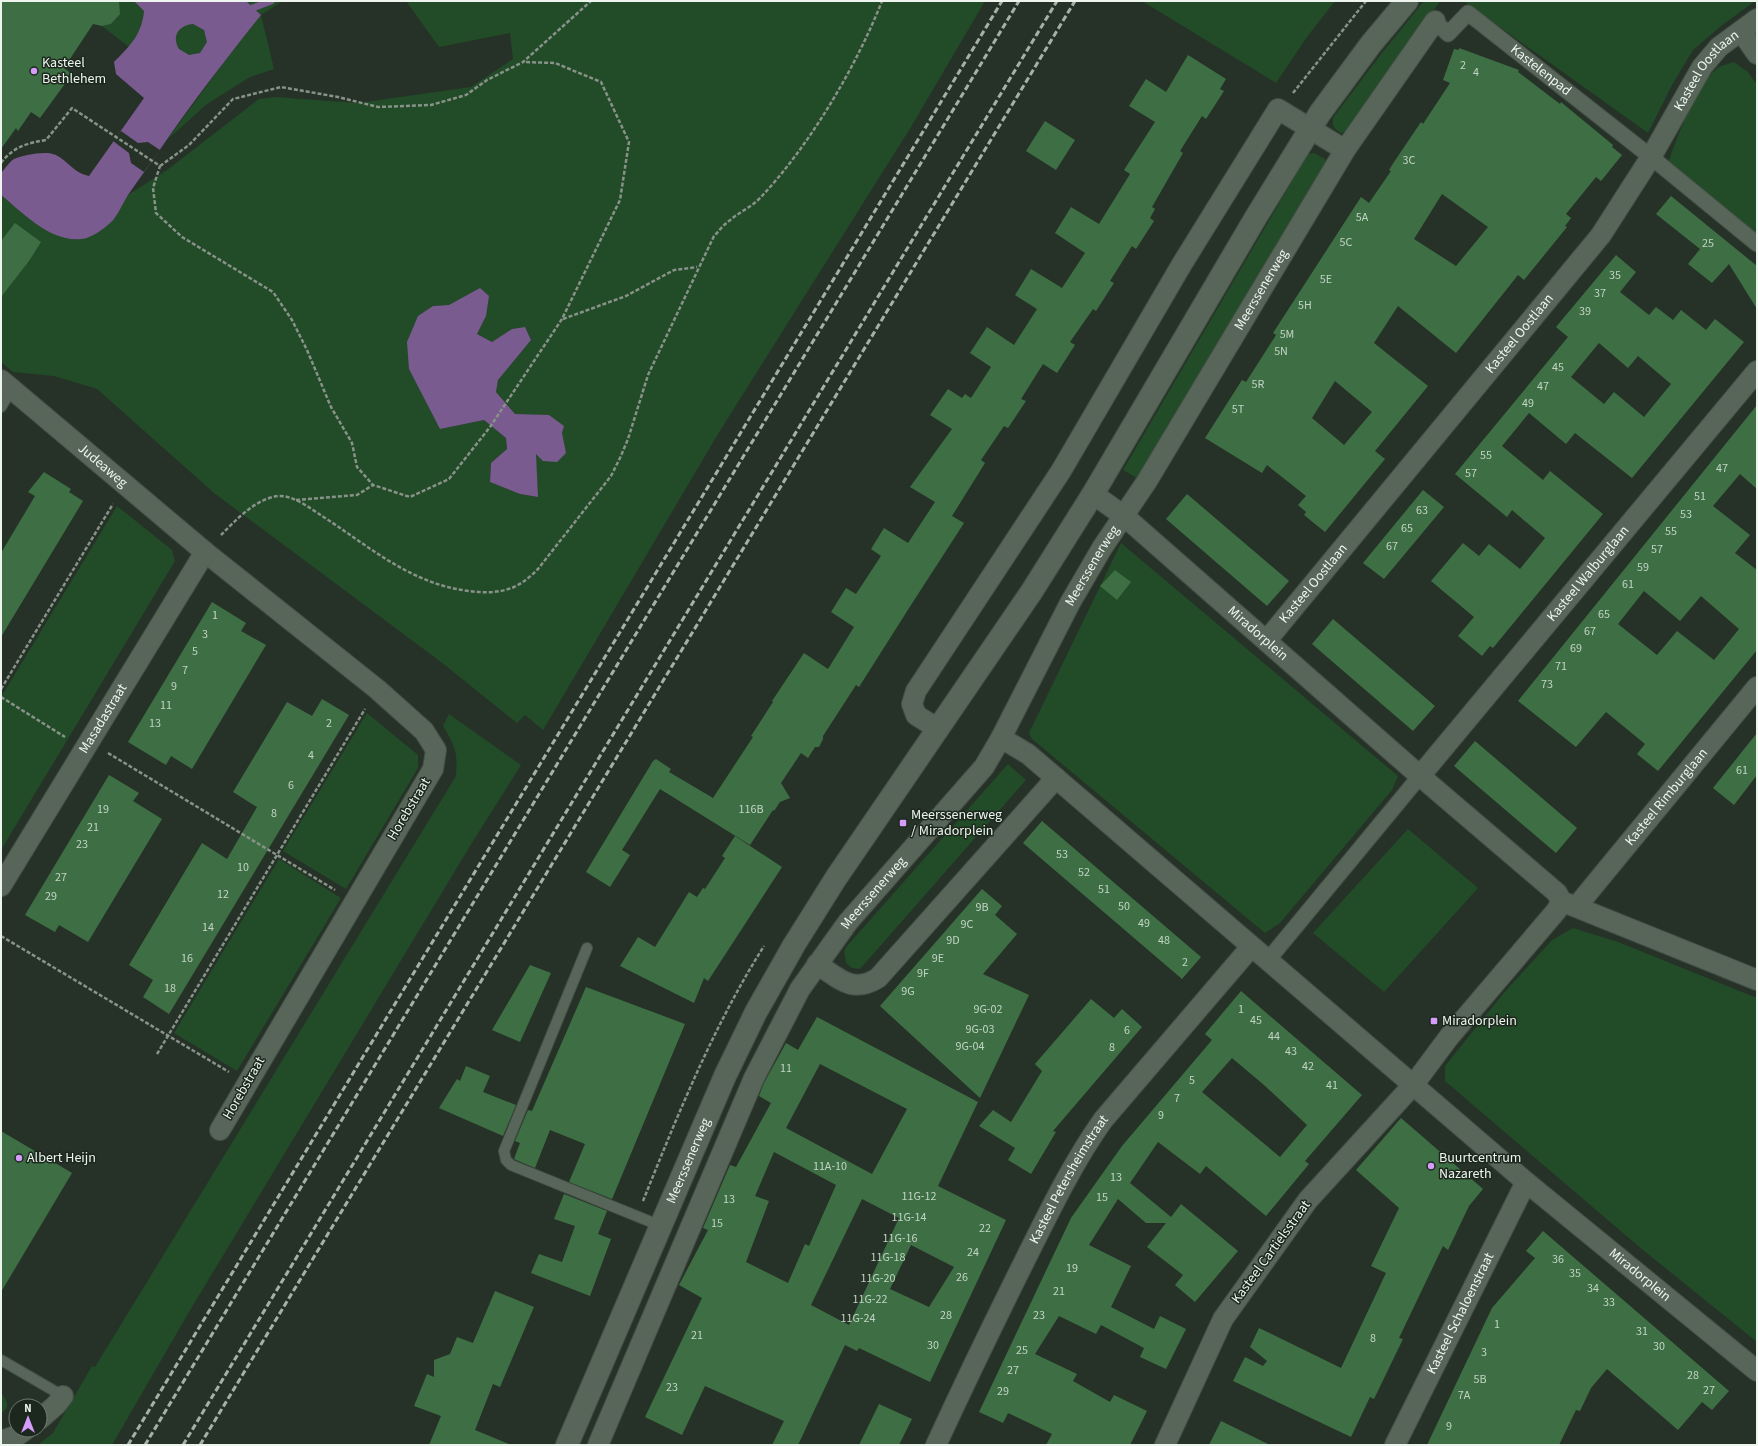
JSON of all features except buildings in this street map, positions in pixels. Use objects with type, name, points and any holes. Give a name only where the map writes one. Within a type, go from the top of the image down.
[{"type":"street","name":"Meerssenerweg","points":[[567,1445],[725,1076],[756,1012],[794,945],[836,878],[1032,591],[1093,494],[1309,130],[1349,73],[1407,1]]},
{"type":"street","name":"Kastelenpad","points":[[1435,21],[1448,34],[1468,13],[1651,157]]},
{"type":"street","name":"Kasteel Oostlaan","points":[[1267,640],[1601,235],[1651,157],[1702,67],[1719,47],[1757,19]]},
{"type":"street","name":"Meerssenerweg","points":[[598,1445],[754,1078],[800,989],[848,922],[977,775],[1001,738],[1070,604],[1102,548],[1147,481],[1345,150],[1435,21]]},
{"type":"street","points":[[1741,31],[1757,54]]},
{"type":"street","points":[[938,729],[916,715],[912,704],[916,691],[1061,471],[1182,264],[1278,109],[1309,130],[1345,150]]},
{"type":"street","points":[[1651,157],[1757,244]]},
{"type":"street","name":"Kasteel Walburglaan","points":[[1420,776],[1757,371]]},
{"type":"street","name":"Judeaweg","points":[[7,384],[205,552]]},
{"type":"street","name":"Miradorplein","points":[[1093,494],[1124,516],[1267,640],[1420,776],[1569,904],[1757,980]]},
{"type":"street","name":"Horebstraat","points":[[205,552],[377,690],[424,732],[436,750],[433,769],[220,1130]]},
{"type":"street","name":"Masadastraat","points":[[1,886],[205,552]]},
{"type":"street","name":"Kasteel Rimburglaan","points":[[1569,904],[1757,687]]},
{"type":"street","name":"Miradorplein","points":[[1001,738],[1028,754],[1251,947],[1414,1084],[1526,1182],[1757,1371]]},
{"type":"street","points":[[1268,960],[1420,776]]},
{"type":"street","points":[[817,964],[837,978],[854,985],[864,985],[878,978],[1056,778]]},
{"type":"street","points":[[1414,1084],[1449,1037],[1557,910],[1569,904]]},
{"type":"street","name":"Kasteel Petersheimstraat","points":[[936,1445],[999,1311],[1088,1141],[1103,1120],[1251,947]]},
{"type":"street","name":"Kasteel Cartielsstraat","points":[[1165,1445],[1223,1319],[1308,1200],[1414,1084]]},
{"type":"street","name":"Kasteel Schaloenstraat","points":[[1395,1445],[1526,1182]]},
{"type":"street","points":[[48,1412],[63,1396]]},
{"type":"lane","points":[[1,407],[7,384]]},
{"type":"lane","points":[[587,948],[504,1151],[506,1160],[511,1165],[661,1226]]},
{"type":"lane","points":[[1,1360],[63,1396]]},
{"type":"path","points":[[523,62],[555,63],[601,82],[629,142],[620,200],[562,319],[490,427],[449,479],[410,497],[373,485],[357,467],[352,443],[331,407],[307,350],[292,320],[273,292],[182,237],[156,213],[153,188],[160,166],[189,145],[232,99],[281,87],[338,97],[378,107],[431,105],[466,95],[486,80],[523,62],[591,1]]},
{"type":"path","points":[[296,500],[338,526],[368,549],[417,578],[439,585],[474,592],[502,591],[514,587],[538,569],[611,476],[628,439],[648,375],[714,236],[728,221],[759,199],[794,159],[834,96],[869,34],[882,1]]},
{"type":"path","points":[[1278,109],[1300,85],[1366,1]]},
{"type":"path","points":[[1,162],[8,153],[26,143],[46,140],[72,108],[160,166]]},
{"type":"path","points":[[562,319],[626,296],[674,270],[698,267]]},
{"type":"path","points":[[1,688],[125,484]]},
{"type":"path","points":[[230,526],[256,504],[279,496],[296,500],[357,495],[373,485]]},
{"type":"path","points":[[156,1054],[377,690]]},
{"type":"path","points":[[1,697],[87,745],[354,901]]},
{"type":"path","points":[[1,936],[247,1082]]},
{"type":"green space","points":[[117,1],[134,1],[144,11],[143,26],[129,47],[102,26],[111,24],[119,15],[119,6]]},
{"type":"green space","points":[[246,1],[283,1],[261,15]]},
{"type":"green space","points":[[406,1],[985,1],[911,127],[718,434],[543,730],[525,715],[517,723],[441,662],[214,493],[97,389],[54,376],[13,372],[1,362],[1,195],[28,218],[114,219],[128,195],[167,170],[259,99],[275,97],[358,103],[471,87],[513,59],[510,33],[439,47]],"holes":[[[449,305],[486,316],[477,334],[492,342],[512,329],[525,327],[531,340],[498,380],[496,392],[515,414],[535,454],[538,497],[520,494],[490,482],[491,463],[507,449],[506,438],[484,420],[440,429],[433,306]]]},
{"type":"green space","points":[[1142,1],[1335,1],[1307,37],[1276,83]]},
{"type":"green space","points":[[1424,1],[1440,1],[1349,131],[1339,132],[1333,125],[1333,118],[1378,58]]},
{"type":"green space","points":[[1755,1],[1721,26],[1693,50],[1672,85],[1648,133],[1465,2]]},
{"type":"green space","points":[[261,15],[274,69],[250,77],[207,104],[167,140],[224,62]]},
{"type":"green space","points":[[191,24],[197,25],[204,31],[207,40],[206,46],[200,53],[191,56],[185,55],[178,49],[175,40],[176,34],[182,27]]},
{"type":"green space","points":[[1734,62],[1748,72],[1757,85],[1757,237],[1668,164],[1688,112],[1703,84],[1719,67]]},
{"type":"green space","points":[[1314,153],[1325,159],[1327,165],[1137,478],[1123,470],[1308,154]]},
{"type":"green space","points":[[117,506],[172,550],[175,561],[1,850],[1,697]]},
{"type":"green space","points":[[1121,543],[1398,776],[1392,790],[1280,923],[1265,933],[1032,739],[1029,733]]},
{"type":"green space","points":[[367,713],[418,755],[418,768],[346,889],[283,851]]},
{"type":"green space","points":[[449,714],[521,765],[470,846],[189,1312],[112,1445],[38,1445],[53,1433],[92,1366],[95,1367],[456,776],[455,750],[443,726]]},
{"type":"green space","points":[[1008,764],[1026,780],[860,969],[852,968],[846,963],[844,951],[847,946]]},
{"type":"green space","points":[[1408,829],[1478,888],[1384,992],[1313,933]]},
{"type":"green space","points":[[279,859],[341,898],[237,1071],[174,1033]]},
{"type":"green space","points":[[1573,928],[1618,942],[1757,998],[1757,1342],[1643,1250],[1445,1081],[1445,1066],[1502,995],[1552,940]]},
{"type":"green space","points":[[1,1393],[5,1398],[7,1406],[1,1413]]},
{"type":"shaded area","points":[[134,1],[246,1],[261,15],[184,116],[128,195],[114,219],[99,232],[90,237],[70,239],[59,236],[28,218],[1,195],[1,173],[14,159],[28,155],[47,153],[56,155],[75,170],[89,176],[144,98],[116,74],[114,62],[130,45],[138,33],[144,11]],"holes":[[[193,24],[204,30],[207,42],[200,53],[189,55],[179,49],[176,36],[180,29],[184,26]]]},
{"type":"shaded area","points":[[480,288],[489,296],[486,316],[477,334],[492,342],[512,329],[525,327],[531,340],[498,380],[496,392],[515,414],[549,415],[564,426],[562,433],[566,453],[557,462],[543,461],[536,454],[538,497],[520,494],[490,482],[491,463],[507,449],[506,438],[484,420],[440,429],[409,369],[407,342],[418,316],[433,306],[449,305]]},
{"type":"pier","points":[[121,131],[138,143],[148,142],[160,150],[144,172],[131,163],[129,153],[113,141]]},
{"type":"waterway","points":[[245,11],[271,1]]},
{"type":"railway","points":[[128,1445],[1002,1]]},
{"type":"railway","points":[[145,1445],[1019,1]]},
{"type":"railway","points":[[183,1445],[1057,1]]},
{"type":"railway","points":[[200,1445],[1075,1]]},
{"type":"place","name":"Kasteel Bethlehem","points":[[34,71]]},
{"type":"place","name":"Meerssenerweg / Miradorplein","points":[[903,823]]},
{"type":"place","name":"Miradorplein","points":[[1434,1021]]},
{"type":"place","name":"Albert Heijn","points":[[19,1158]]},
{"type":"place","name":"Buurtcentrum Nazareth","points":[[1431,1166]]}]
